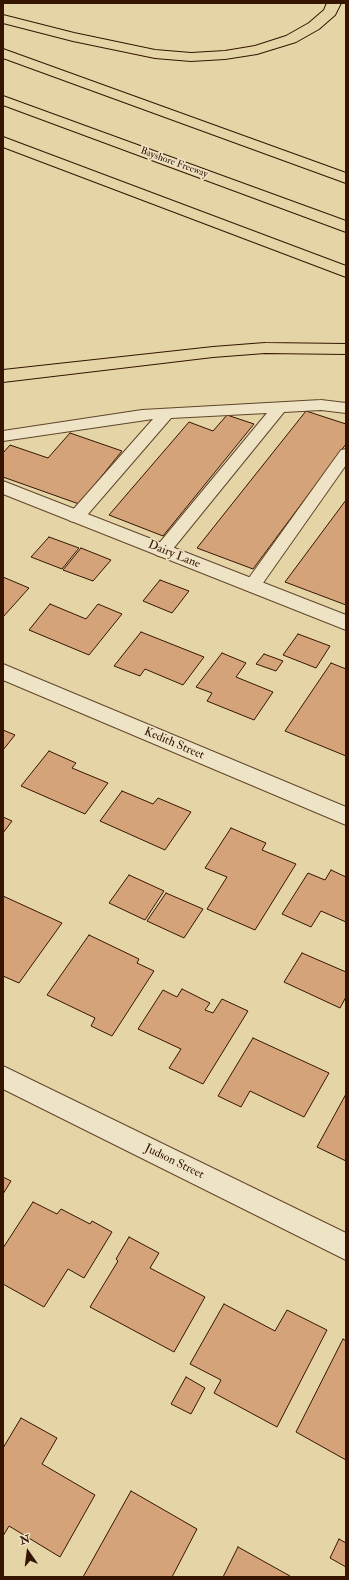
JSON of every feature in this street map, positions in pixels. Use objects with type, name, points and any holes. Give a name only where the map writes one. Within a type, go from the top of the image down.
[{"type":"highway","points":[[3,19],[81,39],[155,54],[191,57],[225,56],[257,50],[291,39],[314,26],[330,12],[334,3]]},
{"type":"highway","points":[[3,53],[346,178]]},
{"type":"highway","name":"Bayshore Freeway","points":[[3,100],[346,226]]},
{"type":"highway","points":[[3,142],[346,272]]},
{"type":"highway","points":[[3,376],[221,351],[273,348],[346,349]]},
{"type":"street","name":"Dairy Lane","points":[[3,487],[346,623]]},
{"type":"street","name":"Kedith Street","points":[[3,672],[346,816]]},
{"type":"street","name":"Judson Street","points":[[3,1077],[346,1247]]},
{"type":"lane","points":[[3,436],[142,415],[321,405],[346,408]]},
{"type":"lane","points":[[162,550],[280,407]]},
{"type":"lane","points":[[76,517],[166,414]]},
{"type":"lane","points":[[252,586],[346,454]]},
{"type":"building","points":[[306,411],[346,424],[346,444],[253,569],[197,548]]},
{"type":"building","points":[[227,415],[254,424],[163,536],[109,515],[189,422],[213,431]]},
{"type":"building","points":[[70,433],[122,451],[79,504],[3,477],[3,453],[10,445],[48,458]]},
{"type":"building","points":[[346,500],[346,605],[285,582]]},
{"type":"building","points":[[49,537],[79,548],[62,569],[31,557]]},
{"type":"building","points":[[81,548],[111,560],[93,581],[63,570]]},
{"type":"building","points":[[3,577],[29,588],[3,617]]},
{"type":"building","points":[[160,580],[189,591],[172,613],[143,601]]},
{"type":"building","points":[[50,604],[86,619],[98,604],[122,614],[89,655],[29,630]]},
{"type":"building","points":[[141,632],[204,657],[183,685],[145,669],[140,676],[114,666]]},
{"type":"building","points":[[298,634],[330,646],[316,668],[283,655]]},
{"type":"building","points":[[222,653],[246,663],[236,677],[273,692],[254,720],[207,701],[212,693],[196,687]]},
{"type":"building","points":[[264,654],[283,661],[276,671],[256,664]]},
{"type":"building","points":[[331,663],[346,669],[346,756],[285,731]]},
{"type":"building","points":[[3,730],[15,735],[3,750]]},
{"type":"building","points":[[49,751],[76,763],[72,768],[108,783],[85,814],[21,786]]},
{"type":"building","points":[[122,791],[153,804],[158,798],[191,812],[165,850],[100,821]]},
{"type":"building","points":[[3,817],[12,821],[3,833]]},
{"type":"building","points":[[231,828],[266,843],[262,850],[296,864],[255,930],[207,909],[227,877],[205,868]]},
{"type":"building","points":[[331,870],[346,877],[346,922],[321,911],[311,927],[282,914],[308,873],[325,880]]},
{"type":"building","points":[[129,875],[164,891],[145,920],[109,903]]},
{"type":"building","points":[[166,893],[203,909],[184,938],[147,921]]},
{"type":"building","points":[[3,896],[62,923],[19,983],[3,976]]},
{"type":"building","points":[[89,935],[139,959],[137,963],[154,971],[112,1036],[91,1026],[95,1018],[47,995]]},
{"type":"building","points":[[302,953],[346,972],[346,997],[340,1008],[284,982]]},
{"type":"building","points":[[182,989],[210,1003],[205,1010],[213,1013],[222,999],[248,1011],[203,1084],[169,1068],[181,1049],[138,1029],[163,990],[177,997]]},
{"type":"building","points":[[253,1038],[329,1073],[304,1117],[250,1091],[241,1107],[218,1096]]},
{"type":"building","points":[[346,1094],[346,1161],[317,1147]]},
{"type":"building","points":[[3,1177],[11,1181],[3,1194]]},
{"type":"building","points":[[33,1202],[57,1214],[61,1209],[90,1224],[92,1221],[112,1232],[84,1278],[68,1269],[44,1307],[3,1284],[3,1248]]},
{"type":"building","points":[[129,1237],[159,1253],[150,1268],[205,1297],[174,1352],[90,1307],[118,1261],[116,1259]]},
{"type":"building","points":[[224,1304],[275,1331],[287,1310],[327,1330],[277,1427],[214,1393],[221,1380],[190,1364]]},
{"type":"building","points":[[343,1339],[346,1341],[346,1460],[296,1432]]},
{"type":"building","points":[[186,1377],[205,1388],[191,1414],[171,1404]]},
{"type":"building","points":[[21,1418],[57,1438],[42,1464],[95,1495],[60,1557],[9,1526],[3,1536],[3,1448]]},
{"type":"building","points":[[131,1491],[197,1529],[172,1577],[83,1577]]},
{"type":"building","points":[[339,1539],[346,1543],[346,1567],[330,1558]]},
{"type":"building","points":[[238,1547],[290,1576],[223,1577]]}]
